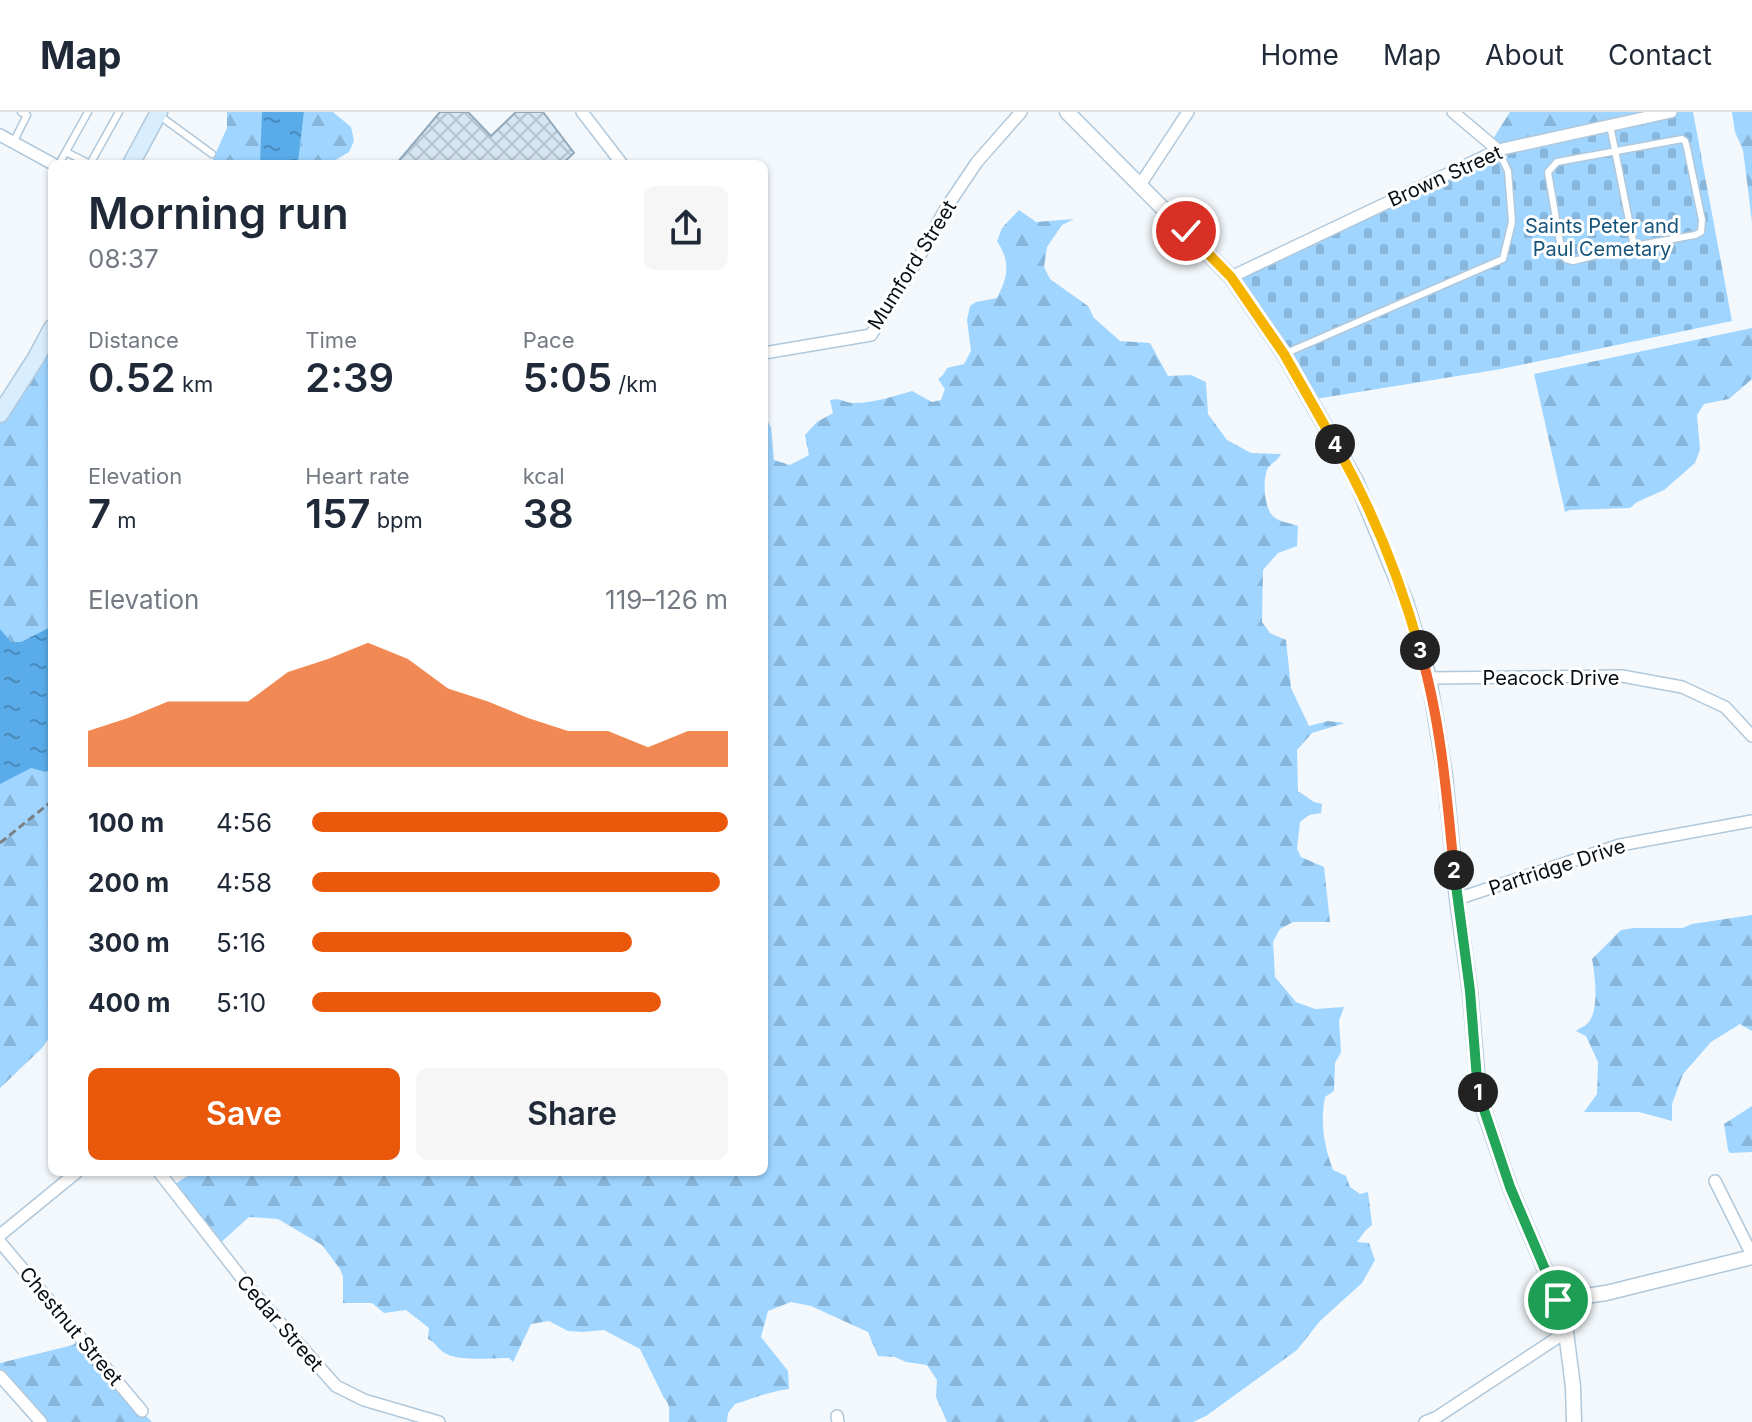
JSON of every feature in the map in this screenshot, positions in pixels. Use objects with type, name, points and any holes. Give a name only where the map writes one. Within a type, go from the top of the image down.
[{"type":"main road","points":[[133,160],[159,113]]},
{"type":"main road","points":[[0,414],[48,336]]},
{"type":"street","points":[[582,112],[619,160]]},
{"type":"street","name":"Mumford Street","points":[[768,352],[871,335],[946,208],[977,162],[1021,112]]},
{"type":"street","points":[[1067,112],[1231,277],[1284,354],[1356,481],[1406,602],[1429,678],[1445,776],[1479,1096],[1510,1187],[1558,1300],[1566,1332],[1574,1422]]},
{"type":"street","points":[[1140,185],[1188,112]]},
{"type":"street","points":[[1453,112],[1498,150]]},
{"type":"street","name":"Brown Street","points":[[1231,277],[1498,150],[1671,112]]},
{"type":"street","points":[[0,135],[48,160]]},
{"type":"street","name":"Peacock Drive","points":[[1429,678],[1622,676],[1682,687],[1725,707],[1752,736]]},
{"type":"street","name":"Partridge Drive","points":[[1457,899],[1620,845],[1752,821]]},
{"type":"street","points":[[0,1235],[72,1176]]},
{"type":"street","name":"Cedar Street","points":[[162,1176],[251,1290],[336,1386],[406,1417],[439,1422]]},
{"type":"street","points":[[1558,1300],[1606,1293],[1752,1256],[1715,1181]]},
{"type":"street","name":"Chestnut Street","points":[[0,1242],[142,1411]]},
{"type":"street","points":[[1425,1422],[1566,1332]]},
{"type":"street","points":[[0,1376],[41,1422]]},
{"type":"lane","points":[[13,143],[27,115],[21,112]]},
{"type":"lane","points":[[59,160],[88,112]]},
{"type":"lane","points":[[92,160],[119,112]]},
{"type":"lane","points":[[159,113],[212,154]]},
{"type":"lane","points":[[1610,125],[1634,246]]},
{"type":"lane","points":[[1682,139],[1685,141],[1702,220],[1701,232],[1634,246],[1573,261],[1566,259],[1562,254],[1548,172],[1557,162],[1682,139]]},
{"type":"lane","points":[[1284,354],[1503,259],[1512,222],[1508,171],[1498,150]]},
{"type":"lane","points":[[66,152],[82,160]]},
{"type":"path","points":[[0,843],[48,804]]},
{"type":"green space","points":[[227,112],[264,112],[261,160],[213,160],[227,128]]},
{"type":"green space","points":[[304,112],[333,112],[351,127],[354,141],[349,152],[336,160],[298,160]]},
{"type":"green space","points":[[1510,112],[1667,112],[1505,148],[1491,142]]},
{"type":"green space","name":"Saints Peter and Paul Cemetary","points":[[1671,112],[1693,112],[1732,321],[1501,369],[1309,400],[1231,277],[1498,150]]},
{"type":"green space","points":[[1732,112],[1752,112],[1752,222],[1743,150],[1735,132]]},
{"type":"green space","points":[[1019,210],[1036,222],[1074,219],[1062,225],[1047,247],[1044,267],[1050,279],[1088,306],[1094,318],[1120,341],[1150,343],[1168,376],[1191,375],[1206,382],[1208,414],[1227,440],[1251,453],[1281,454],[1266,473],[1266,501],[1274,517],[1298,526],[1297,546],[1278,553],[1263,570],[1262,622],[1270,633],[1286,640],[1291,688],[1309,726],[1328,721],[1345,723],[1312,733],[1297,750],[1298,791],[1322,804],[1321,813],[1309,815],[1300,822],[1297,849],[1301,857],[1324,867],[1330,922],[1293,922],[1280,929],[1273,942],[1275,977],[1296,1002],[1315,1009],[1344,1007],[1339,1021],[1341,1052],[1335,1063],[1334,1091],[1325,1097],[1323,1125],[1333,1170],[1346,1176],[1350,1187],[1360,1194],[1368,1192],[1372,1225],[1357,1242],[1369,1243],[1375,1260],[1362,1283],[1320,1321],[1297,1350],[1206,1416],[1193,1422],[947,1422],[936,1397],[937,1380],[927,1365],[878,1356],[868,1332],[811,1306],[791,1302],[768,1311],[761,1337],[788,1371],[789,1389],[735,1404],[728,1413],[727,1422],[669,1422],[668,1403],[640,1349],[604,1330],[568,1331],[549,1321],[531,1324],[513,1362],[509,1358],[455,1357],[443,1352],[428,1339],[429,1328],[406,1310],[384,1313],[372,1303],[343,1303],[343,1277],[322,1245],[278,1219],[249,1217],[218,1245],[171,1187],[187,1176],[768,1176],[768,422],[774,460],[790,465],[809,455],[805,435],[817,422],[833,413],[830,400],[862,403],[912,391],[932,402],[941,400],[945,389],[938,379],[947,368],[964,364],[971,351],[967,320],[970,306],[997,298],[1006,276],[1006,263],[997,241],[1002,228]]},
{"type":"green space","points":[[1752,328],[1752,379],[1729,399],[1704,404],[1697,415],[1700,450],[1695,463],[1664,490],[1630,508],[1565,512],[1534,374]]},
{"type":"green space","points":[[48,332],[48,628],[21,642],[6,642],[0,633],[0,412]]},
{"type":"green space","points":[[18,764],[48,771],[48,1040],[0,1088],[0,767]]},
{"type":"green space","points":[[1752,915],[1752,1031],[1740,1024],[1711,1042],[1683,1074],[1672,1104],[1672,1121],[1639,1112],[1584,1112],[1597,1094],[1598,1062],[1586,1036],[1576,1031],[1587,1024],[1594,1011],[1596,993],[1592,959],[1621,930],[1683,928]]},
{"type":"green space","points":[[1752,1106],[1752,1152],[1730,1153],[1724,1124]]},
{"type":"green space","points":[[81,1339],[152,1422],[41,1422],[0,1376],[0,1363],[73,1345]]},
{"type":"water","points":[[262,112],[304,112],[298,160],[260,160]]},
{"type":"water","points":[[48,628],[48,771],[31,768],[0,784],[0,629],[11,642],[21,642]]},
{"type":"building","points":[[440,112],[468,112],[491,136],[516,112],[543,112],[574,153],[566,160],[399,160]]},
{"type":"route","points":[[1186,231],[1231,277],[1284,354],[1356,481],[1406,602],[1429,678],[1445,776],[1479,1096],[1510,1187],[1558,1300]]}]
